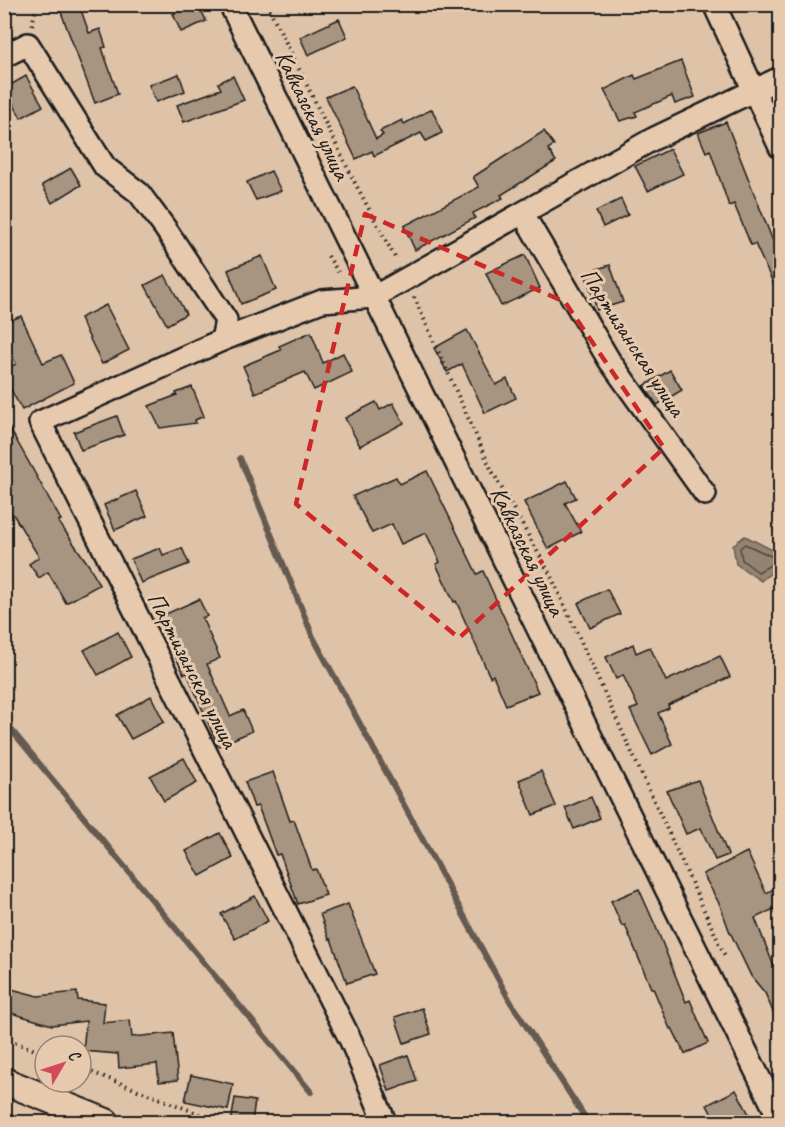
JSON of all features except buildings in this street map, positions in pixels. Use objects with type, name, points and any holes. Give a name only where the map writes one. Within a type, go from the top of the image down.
[{"type":"main road","points":[[4,1081],[106,1122]]},
{"type":"main road","points":[[4,1092],[80,1122]]},
{"type":"street","name":"Кавказская улица","points":[[230,4],[780,1120]]},
{"type":"street","points":[[714,4],[780,147]]},
{"type":"street","points":[[4,56],[28,44],[105,166],[139,193],[226,320],[222,340]]},
{"type":"street","name":"Партизанская улица","points":[[386,1122],[351,1041],[40,422],[222,340],[322,301],[374,297],[653,139],[780,78]]},
{"type":"street","name":"Партизанская улица","points":[[523,214],[609,360],[705,494]]},
{"type":"path","points":[[267,4],[356,185],[406,280],[491,469],[550,574],[726,959]]},
{"type":"path","points":[[4,1038],[33,1049]]},
{"type":"path","points":[[93,1073],[220,1122]]},
{"type":"highlighted area","points":[[365,214],[565,302],[664,448],[459,638],[296,504]]},
{"type":"water","points":[[745,536],[780,554],[777,568],[761,581],[736,564],[733,545]]},
{"type":"waterway","points":[[240,458],[313,637],[510,1001],[588,1122]]},
{"type":"waterway","points":[[4,721],[311,1092]]}]
